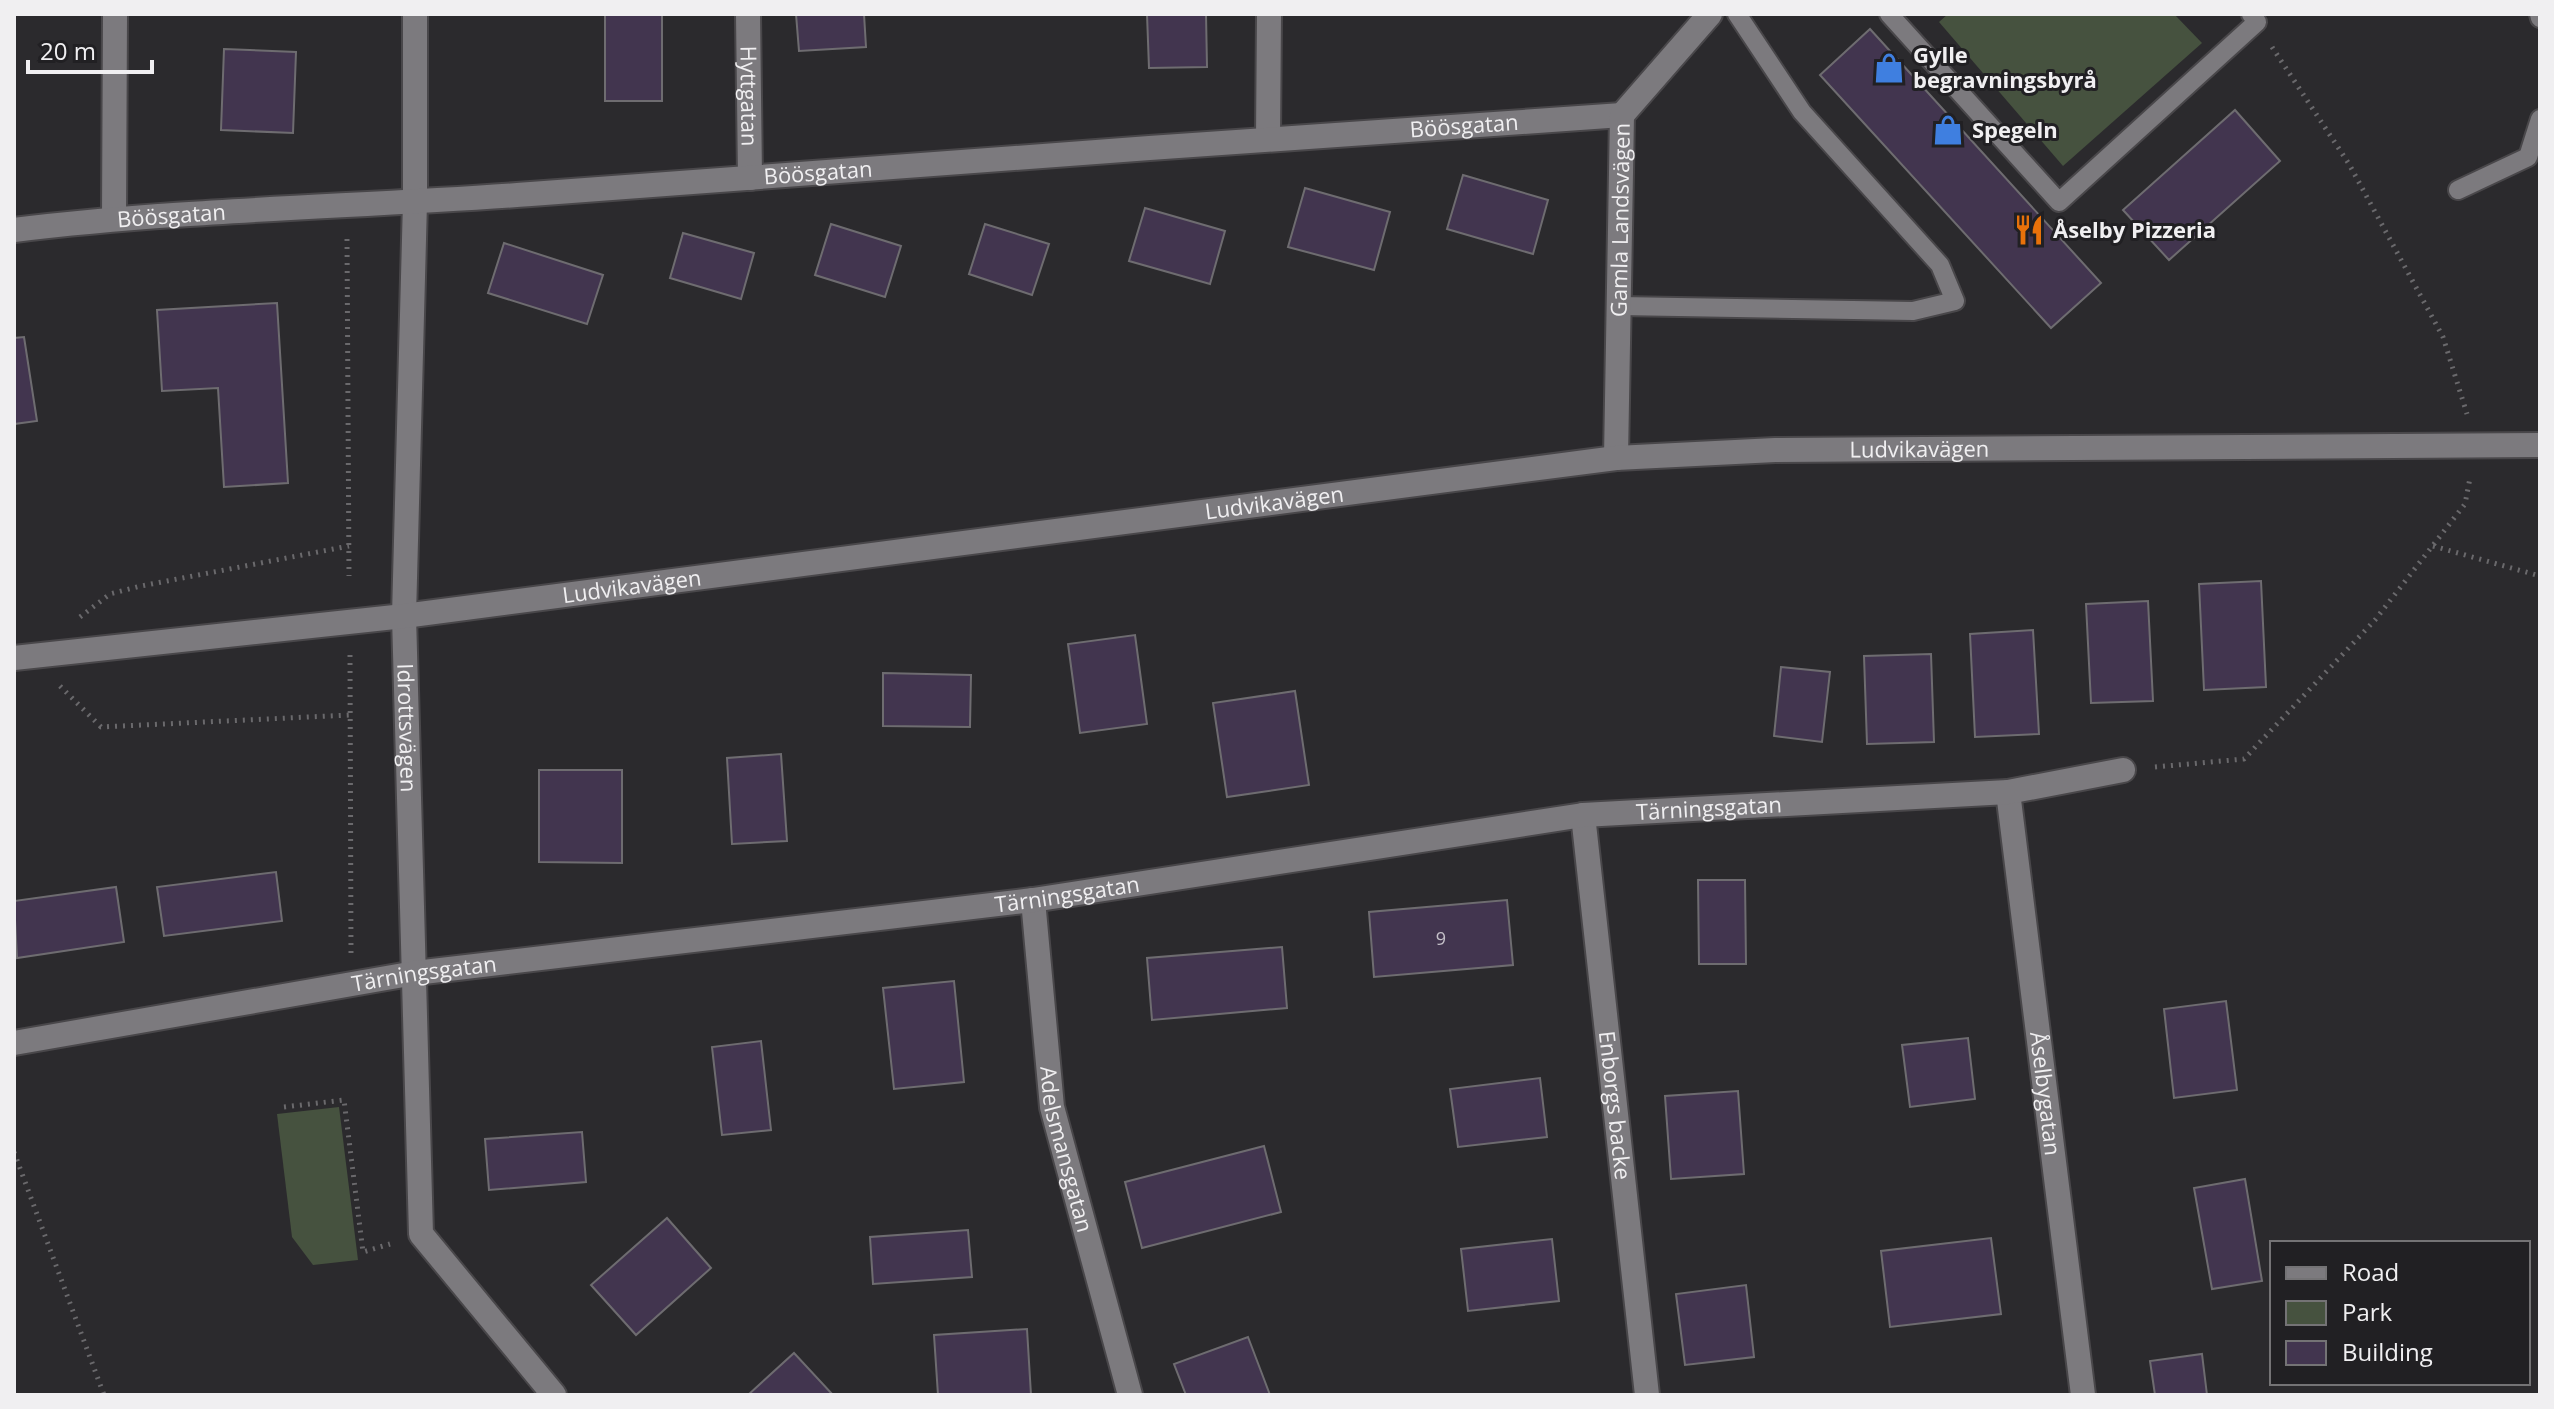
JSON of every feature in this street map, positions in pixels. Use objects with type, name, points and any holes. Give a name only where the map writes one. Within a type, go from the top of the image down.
[{"type":"street","points":[[114,217],[115,14]]},
{"type":"street","name":"Idrottsvägen","points":[[415,14],[415,202],[404,616],[421,1234]]},
{"type":"street","name":"Hyttgatan","points":[[748,14],[750,178]]},
{"type":"street","points":[[1268,138],[1269,14]]},
{"type":"street","name":"Gamla Landsvägen","points":[[1616,458],[1622,115],[1710,14]]},
{"type":"street","name":"Böösgatan","points":[[14,230],[114,217],[415,202],[1268,138],[1622,115]]},
{"type":"street","name":"Ludvikavägen","points":[[22,657],[404,616],[1616,458],[1775,450],[2540,445]]},
{"type":"street","name":"Tärningsgatan","points":[[14,1043],[415,973],[1033,900],[1583,815],[2008,792],[2123,770]]},
{"type":"street","name":"Åselbygatan","points":[[2008,792],[2083,1395]]},
{"type":"street","name":"Enborgs backe","points":[[1583,815],[1647,1395]]},
{"type":"street","name":"Adelsmansgatan","points":[[1033,900],[1052,1107],[1130,1395]]},
{"type":"street","points":[[421,1234],[554,1395]]},
{"type":"lane","points":[[1620,306],[1913,311],[1955,301],[1940,265],[1802,112],[1737,14]]},
{"type":"lane","points":[[1889,14],[2059,202],[2257,22],[2251,14]]},
{"type":"lane","points":[[2458,190],[2528,157],[2540,119]]},
{"type":"path","points":[[347,206],[349,576]]},
{"type":"path","points":[[76,621],[110,594],[120,591],[349,546]]},
{"type":"path","points":[[2433,546],[2540,576]]},
{"type":"path","points":[[350,646],[351,984]]},
{"type":"path","points":[[22,657],[101,727],[350,715]]},
{"type":"path","points":[[284,1107],[344,1100],[363,1252],[421,1234]]},
{"type":"path","points":[[14,1152],[104,1395]]},
{"type":"green space","points":[[1948,14],[2174,14],[2202,43],[2063,166],[1939,22]]},
{"type":"green space","points":[[339,1107],[358,1260],[313,1265],[292,1237],[277,1114]]},
{"type":"building","points":[[605,14],[662,14],[662,101],[605,101]]},
{"type":"building","points":[[796,14],[864,14],[866,47],[799,51]]},
{"type":"building","points":[[1147,14],[1206,14],[1207,67],[1149,68]]},
{"type":"building","points":[[1870,29],[2101,283],[2051,328],[1820,75]]},
{"type":"building","points":[[224,49],[296,52],[293,133],[221,130]]},
{"type":"building","points":[[2235,110],[2280,161],[2169,260],[2123,210]]},
{"type":"building","points":[[1463,175],[1548,200],[1533,254],[1447,229]]},
{"type":"building","points":[[1305,188],[1390,212],[1374,270],[1288,247]]},
{"type":"building","points":[[1145,208],[1225,231],[1210,284],[1129,261]]},
{"type":"building","points":[[831,224],[901,246],[885,297],[815,275]]},
{"type":"building","points":[[985,224],[1049,244],[1032,295],[969,274]]},
{"type":"building","points":[[683,233],[754,253],[741,299],[670,278]]},
{"type":"building","points":[[504,243],[603,275],[587,324],[488,293]]},
{"type":"building","points":[[277,303],[288,483],[224,487],[218,388],[162,391],[157,310]]},
{"type":"building","points":[[24,337],[37,421],[14,424],[14,338]]},
{"type":"building","points":[[2261,581],[2266,687],[2204,690],[2199,584]]},
{"type":"building","points":[[2148,601],[2153,701],[2091,703],[2086,604]]},
{"type":"building","points":[[2033,630],[2039,734],[1975,737],[1970,634]]},
{"type":"building","points":[[1135,635],[1147,724],[1080,733],[1068,644]]},
{"type":"building","points":[[1931,654],[1934,742],[1867,744],[1864,656]]},
{"type":"building","points":[[1781,667],[1830,672],[1822,742],[1774,736]]},
{"type":"building","points":[[883,673],[971,675],[970,727],[883,726]]},
{"type":"building","points":[[1295,691],[1309,785],[1227,797],[1213,703]]},
{"type":"building","points":[[781,754],[787,841],[732,844],[727,758]]},
{"type":"building","points":[[539,770],[622,770],[622,863],[539,862]]},
{"type":"building","points":[[276,872],[282,921],[164,936],[157,887]]},
{"type":"building","points":[[1698,880],[1745,880],[1746,964],[1699,964]]},
{"type":"building","points":[[116,887],[124,942],[17,958],[14,901]]},
{"type":"building","points":[[1507,900],[1513,965],[1374,977],[1369,912]]},
{"type":"building","points":[[1282,947],[1287,1008],[1152,1020],[1147,958]]},
{"type":"building","points":[[954,981],[964,1082],[894,1089],[883,988]]},
{"type":"building","points":[[2226,1001],[2237,1090],[2174,1098],[2164,1009]]},
{"type":"building","points":[[1968,1038],[1975,1099],[1910,1107],[1902,1045]]},
{"type":"building","points":[[761,1041],[771,1130],[722,1135],[712,1047]]},
{"type":"building","points":[[1540,1078],[1547,1137],[1458,1147],[1450,1089]]},
{"type":"building","points":[[1738,1091],[1744,1174],[1671,1179],[1665,1096]]},
{"type":"building","points":[[582,1132],[586,1182],[489,1190],[485,1139]]},
{"type":"building","points":[[1264,1146],[1281,1212],[1142,1248],[1125,1182]]},
{"type":"building","points":[[2245,1179],[2262,1281],[2212,1289],[2194,1188]]},
{"type":"building","points":[[667,1218],[711,1268],[636,1335],[591,1285]]},
{"type":"building","points":[[968,1230],[972,1277],[873,1284],[870,1237]]},
{"type":"building","points":[[1991,1238],[2001,1314],[1890,1327],[1881,1251]]},
{"type":"building","points":[[1552,1239],[1559,1301],[1468,1311],[1461,1249]]},
{"type":"building","points":[[1746,1285],[1754,1357],[1685,1365],[1676,1294]]},
{"type":"building","points":[[1027,1329],[1031,1395],[938,1395],[934,1335]]},
{"type":"building","points":[[1248,1337],[1270,1395],[1186,1395],[1174,1364]]},
{"type":"building","points":[[794,1353],[833,1395],[748,1395]]},
{"type":"building","points":[[2202,1354],[2207,1395],[2155,1395],[2150,1361]]},
{"type":"place","name":"Gylle begravningsbyrå","points":[[1889,68]]},
{"type":"place","name":"Spegeln","points":[[1948,130]]},
{"type":"place","name":"Åselby Pizzeria","points":[[2029,230]]}]
